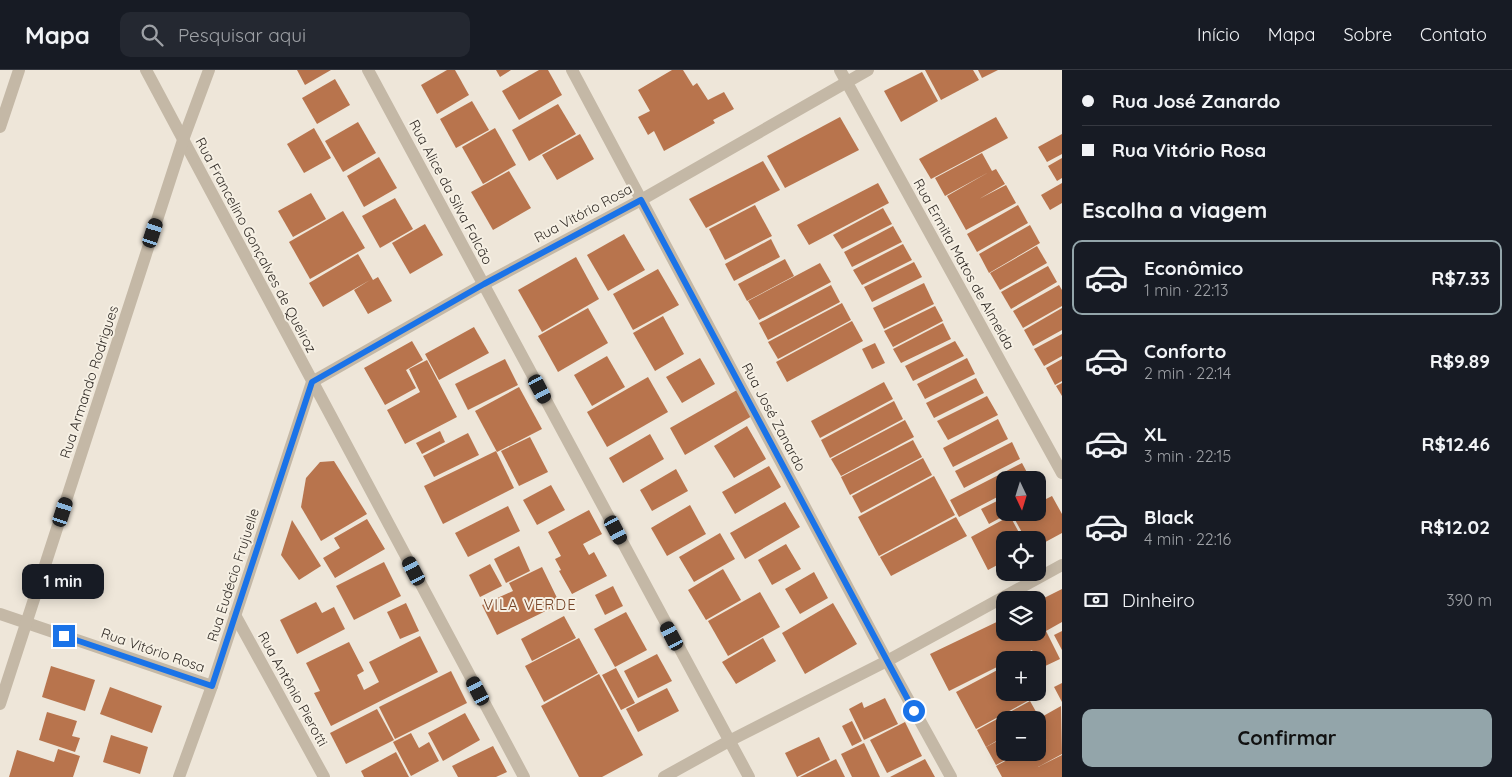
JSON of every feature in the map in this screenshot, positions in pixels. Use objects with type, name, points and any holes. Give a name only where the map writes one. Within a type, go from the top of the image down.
[{"type":"street","points":[[0,127],[19,70]]},
{"type":"street","name":"Rua Francelino Gonçalves de Queiroz","points":[[146,70],[524,777]]},
{"type":"street","name":"Rua Armando Rodrigues","points":[[0,704],[182,140],[209,70]]},
{"type":"street","name":"Rua Alice da Silva Falcão","points":[[368,70],[749,777]]},
{"type":"street","name":"Rua José Zanardo","points":[[572,70],[887,662],[951,777]]},
{"type":"street","name":"Rua Ermita Matos de Almeida","points":[[840,70],[1062,473]]},
{"type":"street","name":"Rua Vitório Rosa","points":[[312,382],[484,284],[641,200],[868,70]]},
{"type":"street","name":"Rua Eudécio Frujuelle","points":[[179,777],[212,686],[312,382]]},
{"type":"street","points":[[664,777],[729,741],[887,662],[1062,565]]},
{"type":"street","name":"Rua Vitório Rosa","points":[[0,614],[212,686]]},
{"type":"street","name":"Rua Antônio Pierotti","points":[[235,615],[324,777]]},
{"type":"building","points":[[297,70],[331,70],[305,85]]},
{"type":"building","points":[[447,70],[455,70],[469,95],[437,114],[421,85]]},
{"type":"building","points":[[496,70],[511,70],[500,77]]},
{"type":"building","points":[[539,70],[548,70],[562,95],[519,120],[502,91]]},
{"type":"building","points":[[672,70],[683,70],[693,86],[697,83],[708,100],[724,92],[734,109],[713,120],[715,123],[664,151],[654,131],[648,135],[638,117],[650,111],[638,90]]},
{"type":"building","points":[[925,70],[973,70],[979,80],[941,100]]},
{"type":"building","points":[[978,70],[998,70],[982,78]]},
{"type":"building","points":[[922,72],[938,101],[901,122],[884,91]]},
{"type":"building","points":[[335,79],[350,105],[317,124],[302,98]]},
{"type":"building","points":[[472,101],[489,130],[456,148],[440,119]]},
{"type":"building","points":[[558,104],[576,134],[529,161],[512,130]]},
{"type":"building","points":[[840,117],[859,150],[785,188],[767,156]]},
{"type":"building","points":[[996,117],[1008,138],[931,179],[919,159]]},
{"type":"building","points":[[358,122],[376,153],[343,172],[325,141]]},
{"type":"building","points":[[314,128],[331,158],[304,173],[287,144]]},
{"type":"building","points":[[495,128],[516,165],[483,184],[462,147]]},
{"type":"building","points":[[580,134],[594,159],[557,180],[542,155]]},
{"type":"building","points":[[1062,134],[1062,154],[1047,162],[1038,147]]},
{"type":"building","points":[[982,153],[992,171],[996,169],[1005,184],[979,199],[1006,185],[1016,203],[966,230],[947,196],[989,172],[945,196],[935,178]]},
{"type":"building","points":[[379,157],[397,188],[364,207],[347,176]]},
{"type":"building","points":[[1062,158],[1062,178],[1057,181],[1048,166]]},
{"type":"building","points":[[763,161],[780,190],[706,228],[689,199]]},
{"type":"building","points":[[509,171],[531,208],[493,230],[471,192]]},
{"type":"building","points":[[878,183],[889,203],[809,245],[797,225]]},
{"type":"building","points":[[1062,183],[1062,203],[1050,210],[1041,195]]},
{"type":"building","points":[[311,193],[326,219],[293,237],[278,211]]},
{"type":"building","points":[[395,198],[413,229],[380,248],[362,216]]},
{"type":"building","points":[[755,205],[772,236],[725,260],[709,229]]},
{"type":"building","points":[[1018,205],[1028,223],[977,252],[967,234]]},
{"type":"building","points":[[883,208],[892,224],[842,249],[833,235]]},
{"type":"building","points":[[343,211],[365,248],[310,279],[289,242]]},
{"type":"building","points":[[425,224],[443,255],[410,274],[392,243]]},
{"type":"building","points":[[1030,225],[1040,243],[989,273],[979,254]]},
{"type":"building","points":[[893,226],[902,242],[852,267],[844,252]]},
{"type":"building","points":[[624,234],[645,270],[608,291],[587,255]]},
{"type":"building","points":[[771,239],[780,257],[734,281],[725,264]]},
{"type":"building","points":[[903,244],[912,260],[862,285],[853,270]]},
{"type":"building","points":[[1037,246],[1047,263],[1000,290],[990,273]]},
{"type":"building","points":[[358,254],[373,280],[378,277],[392,301],[368,314],[354,290],[370,280],[323,307],[309,283]]},
{"type":"building","points":[[576,257],[599,299],[542,332],[518,290]]},
{"type":"building","points":[[785,259],[794,276],[747,301],[738,284]]},
{"type":"building","points":[[914,262],[922,277],[872,302],[864,287]]},
{"type":"building","points":[[820,263],[831,282],[759,320],[748,301]]},
{"type":"building","points":[[1048,266],[1057,282],[1011,309],[1001,292]]},
{"type":"building","points":[[658,269],[679,305],[633,330],[613,294]]},
{"type":"building","points":[[924,283],[934,304],[884,329],[873,308]]},
{"type":"building","points":[[831,285],[840,302],[768,340],[759,323]]},
{"type":"building","points":[[1059,285],[1062,290],[1062,306],[1023,328],[1013,311]]},
{"type":"building","points":[[842,303],[851,320],[778,359],[768,342]]},
{"type":"building","points":[[935,306],[943,321],[893,347],[884,331]]},
{"type":"building","points":[[588,308],[608,343],[558,372],[538,336]]},
{"type":"building","points":[[1062,308],[1062,330],[1033,346],[1024,330]]},
{"type":"building","points":[[663,316],[684,354],[655,371],[633,333]]},
{"type":"building","points":[[852,321],[863,341],[787,382],[776,362]]},
{"type":"building","points":[[943,323],[951,339],[901,363],[893,349]]},
{"type":"building","points":[[474,327],[489,353],[439,380],[425,354]]},
{"type":"building","points":[[1062,334],[1062,356],[1044,366],[1034,349]]},
{"type":"building","points":[[412,341],[423,360],[406,370],[416,388],[385,405],[364,368]]},
{"type":"building","points":[[955,341],[964,356],[913,381],[905,366]]},
{"type":"building","points":[[875,343],[885,363],[872,369],[862,349]]},
{"type":"building","points":[[607,356],[625,387],[592,406],[574,375]]},
{"type":"building","points":[[700,358],[715,384],[682,403],[666,377]]},
{"type":"building","points":[[967,358],[975,374],[925,399],[917,384]]},
{"type":"building","points":[[505,359],[518,385],[468,410],[455,384]]},
{"type":"building","points":[[1062,359],[1062,381],[1055,385],[1046,368]]},
{"type":"building","points":[[427,360],[457,417],[405,444],[387,410],[420,392],[409,369]]},
{"type":"building","points":[[648,377],[668,412],[607,447],[587,412]]},
{"type":"building","points":[[976,378],[984,393],[934,418],[926,403]]},
{"type":"building","points":[[884,382],[893,399],[820,438],[811,421]]},
{"type":"building","points":[[1062,383],[1062,396],[1056,386]]},
{"type":"building","points":[[519,387],[542,429],[497,452],[475,411]]},
{"type":"building","points":[[737,390],[752,416],[685,455],[670,428]]},
{"type":"building","points":[[987,396],[998,415],[948,440],[937,421]]},
{"type":"building","points":[[894,401],[903,419],[830,458],[821,440]]},
{"type":"building","points":[[998,419],[1008,439],[953,467],[943,448]]},
{"type":"building","points":[[905,420],[914,437],[841,476],[831,459]]},
{"type":"building","points":[[747,426],[766,459],[734,478],[714,446]]},
{"type":"building","points":[[440,431],[445,442],[422,454],[416,443]]},
{"type":"building","points":[[468,433],[479,455],[434,477],[423,456]]},
{"type":"building","points":[[650,434],[664,459],[623,483],[609,458]]},
{"type":"building","points":[[530,437],[548,472],[519,486],[501,451]]},
{"type":"building","points":[[913,440],[922,457],[850,495],[841,477]]},
{"type":"building","points":[[1012,442],[1020,459],[964,488],[955,471]]},
{"type":"building","points":[[496,451],[514,488],[443,524],[424,486]]},
{"type":"building","points":[[923,458],[932,475],[861,513],[852,496]]},
{"type":"building","points":[[334,461],[367,514],[321,541],[301,507],[306,478],[320,462]]},
{"type":"building","points":[[1022,463],[1026,471],[1006,471]]},
{"type":"building","points":[[769,466],[781,487],[735,514],[722,492]]},
{"type":"building","points":[[676,469],[688,491],[652,511],[640,490]]},
{"type":"building","points":[[934,476],[955,515],[879,556],[858,517]]},
{"type":"building","points":[[996,476],[996,498],[959,517],[950,500]]},
{"type":"building","points":[[551,485],[565,510],[537,525],[523,500]]},
{"type":"building","points":[[1052,496],[1062,514],[1062,533],[1046,542],[1046,531],[1021,531],[1016,521],[1046,521],[1046,499]]},
{"type":"building","points":[[785,502],[800,527],[745,559],[730,533]]},
{"type":"building","points":[[996,502],[996,520],[989,524],[981,509]]},
{"type":"building","points":[[690,505],[706,534],[667,556],[651,528]]},
{"type":"building","points":[[508,506],[520,531],[468,557],[455,533]]},
{"type":"building","points":[[589,510],[602,534],[583,544],[589,555],[594,552],[607,576],[572,594],[559,571],[561,570],[555,559],[561,556],[548,532]]},
{"type":"building","points":[[956,517],[967,536],[891,576],[880,557]]},
{"type":"building","points":[[367,519],[385,549],[335,578],[323,558],[340,548],[334,538]]},
{"type":"building","points":[[292,520],[321,566],[299,580],[281,555]]},
{"type":"building","points":[[1001,521],[1013,521],[1018,531],[996,531],[996,566],[988,570],[971,537]]},
{"type":"building","points":[[720,533],[735,559],[694,582],[679,557]]},
{"type":"building","points":[[786,544],[801,569],[772,585],[758,560]]},
{"type":"building","points":[[519,546],[530,571],[506,583],[494,559]]},
{"type":"building","points":[[384,562],[401,596],[354,620],[336,586]]},
{"type":"building","points":[[490,564],[502,586],[480,597],[469,575]]},
{"type":"building","points":[[542,567],[560,604],[497,635],[482,605],[513,591],[509,583]]},
{"type":"building","points":[[723,569],[741,600],[706,620],[688,590]]},
{"type":"building","points":[[814,572],[828,598],[800,614],[785,589]]},
{"type":"building","points":[[613,586],[623,606],[605,615],[595,595]]},
{"type":"building","points":[[1062,589],[1062,622],[1046,631],[1046,597]]},
{"type":"building","points":[[760,592],[780,627],[728,656],[708,621]]},
{"type":"building","points":[[316,602],[322,613],[334,607],[345,629],[297,654],[280,620]]},
{"type":"building","points":[[406,603],[419,631],[400,639],[387,612]]},
{"type":"building","points":[[833,603],[857,644],[805,674],[782,633]]},
{"type":"building","points":[[626,612],[647,650],[615,667],[594,629]]},
{"type":"building","points":[[564,616],[576,638],[532,661],[521,639]]},
{"type":"building","points":[[996,622],[996,641],[1046,641],[1046,631],[1060,659],[1046,666],[1046,651],[996,651],[996,668],[949,691],[930,654]]},
{"type":"building","points":[[1062,631],[1062,650],[1054,635]]},
{"type":"building","points":[[420,636],[438,672],[331,726],[314,693],[320,691],[306,663],[349,642],[364,671],[357,675],[364,690],[379,682],[369,662]]},
{"type":"building","points":[[579,638],[598,673],[544,702],[525,666]]},
{"type":"building","points":[[763,638],[776,661],[736,684],[722,662]]},
{"type":"building","points":[[657,654],[672,681],[638,698],[624,671]]},
{"type":"building","points":[[51,666],[95,680],[85,711],[42,697]]},
{"type":"building","points":[[616,668],[635,703],[621,710],[602,675]]},
{"type":"building","points":[[451,671],[467,703],[395,739],[379,707]]},
{"type":"building","points":[[996,671],[996,701],[1027,701],[1009,711],[996,711],[996,718],[976,729],[956,692]]},
{"type":"building","points":[[599,674],[643,755],[602,777],[579,777],[541,706]]},
{"type":"building","points":[[1062,683],[1062,702],[1054,687]]},
{"type":"building","points":[[110,687],[162,706],[152,733],[100,714]]},
{"type":"building","points":[[667,688],[679,711],[638,732],[626,709]]},
{"type":"building","points":[[885,698],[898,724],[864,740],[849,709],[862,702],[864,708]]},
{"type":"building","points":[[1030,701],[1036,711],[1012,711]]},
{"type":"building","points":[[1061,706],[1062,754],[1038,767],[1062,755],[1062,777],[1002,777],[996,766],[1005,761],[1046,761],[1046,714]]},
{"type":"building","points":[[377,709],[394,740],[346,764],[330,733]]},
{"type":"building","points":[[47,712],[77,721],[72,736],[80,738],[75,752],[39,740]]},
{"type":"building","points":[[465,713],[480,740],[443,761],[428,733]]},
{"type":"building","points":[[996,720],[996,741],[986,747],[977,730]]},
{"type":"building","points":[[852,721],[862,741],[852,746],[842,726]]},
{"type":"building","points":[[905,722],[922,756],[887,773],[870,740]]},
{"type":"building","points":[[411,733],[419,748],[429,742],[439,761],[411,776],[393,742]]},
{"type":"building","points":[[111,735],[148,747],[140,774],[103,762]]},
{"type":"building","points":[[819,737],[830,760],[797,777],[785,753]]},
{"type":"building","points":[[996,742],[996,761],[1003,761],[996,765],[986,747]]},
{"type":"building","points":[[864,743],[880,777],[852,777],[841,754]]},
{"type":"building","points":[[493,746],[507,772],[496,777],[458,777],[452,766]]},
{"type":"building","points":[[58,749],[80,756],[73,777],[9,777],[17,750],[54,762]]},
{"type":"building","points":[[396,752],[409,777],[364,777],[361,771]]},
{"type":"building","points":[[836,759],[845,777],[800,777]]},
{"type":"building","points":[[925,759],[935,777],[890,777]]},
{"type":"district","name":"VILA VERDE","points":[[530,605]]},
{"type":"route","points":[[64,636],[212,686],[312,382],[484,284],[641,200],[914,711]]}]
